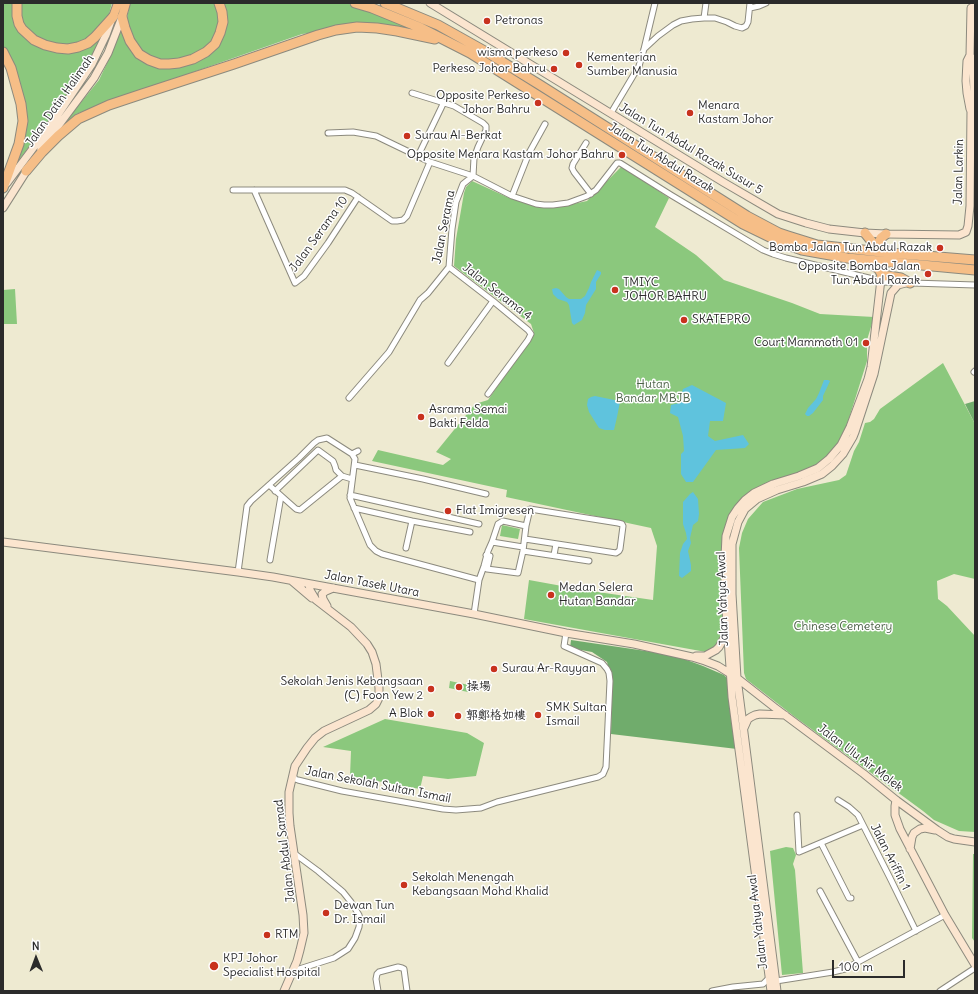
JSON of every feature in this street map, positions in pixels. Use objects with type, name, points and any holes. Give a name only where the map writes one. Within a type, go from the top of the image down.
[{"type":"highway","points":[[17,3],[17,16],[19,24],[22,29],[34,40],[45,45],[68,49],[88,43],[120,10]]},
{"type":"highway","points":[[120,10],[130,41],[139,54],[160,64],[169,64],[193,59],[206,52],[215,44],[223,22],[219,3]]},
{"type":"highway","name":"Jalan Tun Abdul Razak","points":[[355,3],[372,8],[421,28],[470,53],[737,220],[782,243],[794,248],[815,253],[847,258],[975,270]]},
{"type":"highway","name":"Jalan Tun Abdul Razak","points":[[385,3],[438,25],[488,53],[747,216],[772,230],[818,245],[975,260]]},
{"type":"highway","points":[[26,171],[52,142],[78,119],[109,105],[336,30],[357,27],[397,31],[433,38],[470,53]]},
{"type":"highway","points":[[3,52],[11,68],[21,104],[23,121],[19,144],[3,188]]},
{"type":"highway","points":[[864,233],[873,243],[890,252]]},
{"type":"highway","points":[[881,246],[881,238],[886,234]]},
{"type":"highway","points":[[847,258],[872,264],[880,270],[879,279],[901,278],[908,283]]},
{"type":"street","name":"Jalan Tun Abdul Razak Susur 5","points":[[430,3],[778,214],[829,229],[864,233],[959,235],[966,232]]},
{"type":"street","points":[[611,113],[639,66],[655,3]]},
{"type":"street","points":[[704,18],[706,3]]},
{"type":"street","points":[[644,49],[658,36],[681,22],[692,19],[716,18],[742,28],[746,26],[748,22],[750,5],[759,6],[766,3]]},
{"type":"street","name":"Jalan Larkin","points":[[966,232],[970,206],[971,111],[967,93],[966,78],[967,61],[970,55],[973,7]]},
{"type":"street","name":"Jalan Datin Halimah","points":[[3,208],[47,140],[94,78],[108,53],[120,10]]},
{"type":"street","name":"Jalan Datin Halimah","points":[[3,188],[55,118],[92,64],[120,10]]},
{"type":"street","points":[[649,30],[658,36]]},
{"type":"street","name":"Jalan Larkin","points":[[970,55],[973,61],[975,96],[971,111]]},
{"type":"street","points":[[966,78],[975,96]]},
{"type":"street","points":[[412,93],[454,106],[486,126],[486,130],[474,158],[473,176]]},
{"type":"street","points":[[418,156],[444,102]]},
{"type":"street","points":[[512,196],[529,153],[545,124]]},
{"type":"street","points":[[328,133],[353,132],[376,136],[430,162],[473,176],[512,196],[536,204],[553,205],[568,203],[583,198],[596,190],[617,163],[620,163],[763,250],[786,258],[879,279]]},
{"type":"street","points":[[586,143],[572,168],[591,194]]},
{"type":"street","points":[[233,190],[345,190],[352,193],[392,220],[397,221],[403,220],[407,216],[430,162]]},
{"type":"street","name":"Jalan Serama","points":[[349,398],[390,352],[420,300],[428,293],[449,267],[456,202],[463,184],[473,176]]},
{"type":"street","name":"Jalan Serama 10","points":[[254,190],[295,283],[304,276],[358,197]]},
{"type":"street","name":"Jalan Serama 4","points":[[449,267],[493,301],[531,334],[488,394]]},
{"type":"street","name":"Jalan Yahya Awal","points":[[777,991],[773,979],[732,696],[725,594],[726,536],[732,517],[744,500],[754,493],[773,484],[818,468],[830,459],[841,445],[850,428],[871,367],[879,279]]},
{"type":"street","points":[[908,283],[975,285]]},
{"type":"street","name":"Jalan Yahya Awal","points":[[771,991],[773,979],[763,870],[737,678],[731,559],[732,544],[738,522],[745,509],[757,499],[777,490],[822,474],[843,454],[853,437],[872,380],[891,293],[896,286],[908,283]]},
{"type":"street","points":[[448,363],[493,301]]},
{"type":"street","points":[[272,488],[314,443],[318,440],[327,438],[330,439],[352,454],[355,459],[351,478],[350,498],[370,544],[376,551],[382,554],[479,580]]},
{"type":"street","points":[[238,572],[247,506],[251,501],[272,488],[318,450],[333,461],[336,470],[342,476],[351,478]]},
{"type":"street","points":[[352,454],[358,452]]},
{"type":"street","points":[[355,464],[486,494]]},
{"type":"street","points":[[272,488],[296,509],[300,510],[342,476]]},
{"type":"street","points":[[350,494],[479,524]]},
{"type":"street","points":[[270,560],[281,496]]},
{"type":"street","points":[[354,508],[470,532]]},
{"type":"street","points":[[486,556],[490,556],[487,569],[518,573],[530,509],[623,525],[620,549],[617,553],[525,539]]},
{"type":"street","points":[[406,548],[412,521]]},
{"type":"street","points":[[474,614],[479,580],[498,524],[501,521],[526,526]]},
{"type":"street","name":"Jalan Tasek Utara","points":[[3,542],[291,580],[474,614],[566,634],[634,644],[705,661],[731,673],[737,678]]},
{"type":"street","points":[[492,542],[589,561]]},
{"type":"street","points":[[554,555],[556,544]]},
{"type":"street","points":[[291,580],[317,602],[322,604]]},
{"type":"street","name":"Jalan Abdul Samad","points":[[284,991],[293,971],[304,933],[303,915],[290,826],[289,792],[293,775],[302,755],[315,738],[324,731],[369,710],[376,704],[379,698],[378,677],[372,652],[367,644],[351,627],[316,600],[309,588],[309,584]]},
{"type":"street","points":[[329,610],[322,596],[324,592],[333,588]]},
{"type":"street","points":[[692,657],[705,656],[716,650],[728,631]]},
{"type":"street","name":"Jalan Sekolah Sultan Ismail","points":[[293,775],[295,779],[298,780],[342,791],[456,810],[481,808],[497,802],[598,777],[603,774],[606,768],[610,681],[609,673],[602,663],[564,646],[566,634]]},
{"type":"street","name":"Jalan Ulu Air Molek","points":[[737,678],[937,830],[954,839],[975,842]]},
{"type":"street","points":[[744,728],[748,719],[755,715],[785,715]]},
{"type":"street","name":"Jalan Ariffin 1","points":[[838,800],[858,815],[916,931]]},
{"type":"street","points":[[896,800],[894,806],[895,816],[900,829],[945,915],[975,965]]},
{"type":"street","points":[[797,815],[798,852],[863,825]]},
{"type":"street","points":[[910,849],[914,833],[925,828],[937,830]]},
{"type":"street","points":[[821,843],[849,898],[851,898]]},
{"type":"street","points":[[293,971],[334,958],[348,949],[355,938],[360,919],[359,915],[343,892],[295,854]]},
{"type":"street","points":[[820,891],[858,962]]},
{"type":"street","points":[[712,991],[763,984],[773,979],[833,972],[845,969],[945,915]]},
{"type":"street","points":[[378,991],[376,974],[398,967],[402,968],[404,971],[407,991]]},
{"type":"street","points":[[940,991],[975,968]]},
{"type":"street","points":[[763,984],[771,991]]},
{"type":"green space","points":[[3,3],[13,3],[12,8],[17,26],[26,38],[73,51],[106,27],[93,56],[65,99],[12,169],[19,147],[19,85],[3,44]]},
{"type":"green space","points":[[21,3],[112,3],[108,18],[92,36],[78,43],[63,46],[46,43],[32,34],[24,25],[21,15]]},
{"type":"green space","points":[[130,3],[217,3],[220,18],[217,34],[210,45],[186,59],[153,60],[136,47],[126,23]]},
{"type":"green space","points":[[222,3],[343,3],[366,7],[431,34],[358,27],[302,34],[76,114],[62,126],[99,80],[110,57],[121,26],[124,38],[163,67],[219,43]]},
{"type":"green space","name":"Hutan Bandar MBJB","points":[[622,166],[669,198],[655,227],[696,255],[724,280],[820,314],[874,317],[867,340],[867,361],[841,444],[823,462],[769,483],[726,526],[724,628],[721,643],[706,652],[524,619],[529,580],[653,600],[657,546],[651,528],[506,497],[507,490],[372,461],[378,450],[443,465],[451,459],[436,452],[475,404],[488,400],[534,333],[531,324],[454,266],[456,239],[466,187],[472,181],[507,197],[539,207],[563,206],[587,201]]},
{"type":"green space","points":[[15,289],[17,324],[3,324],[3,290]]},
{"type":"green space","name":"Chinese Cemetery","points":[[943,363],[975,424],[975,579],[954,574],[937,581],[938,599],[947,606],[975,636],[975,832],[959,831],[934,820],[795,717],[746,679],[744,673],[739,548],[742,533],[748,519],[763,502],[797,489],[839,480],[846,475],[865,423],[874,419],[880,409]]},
{"type":"green space","points":[[975,401],[975,424],[965,404]]},
{"type":"green space","points":[[502,525],[520,529],[518,539],[500,536]]},
{"type":"green space","points":[[571,640],[673,655],[724,675],[729,680],[737,749],[611,734],[612,681],[607,662],[592,652],[570,648]]},
{"type":"green space","name":"操場","points":[[450,681],[469,685],[468,692],[449,688]]},
{"type":"green space","points":[[385,719],[467,733],[484,743],[476,776],[448,779],[423,776],[420,789],[350,776],[351,751],[323,747]]},
{"type":"green space","points":[[786,847],[793,848],[796,855],[793,864],[795,870],[803,973],[782,975],[770,851]]},
{"type":"green space","points":[[973,854],[975,854],[975,942],[972,938]]},
{"type":"water","points":[[597,270],[601,272],[601,274],[596,282],[596,289],[586,305],[582,320],[574,325],[572,323],[569,305],[567,302],[558,299],[553,294],[552,289],[559,289],[569,299],[581,299],[585,296]]},
{"type":"water","points":[[824,380],[830,381],[823,396],[823,400],[813,413],[807,416],[805,414],[816,399]]},
{"type":"water","points":[[692,385],[726,403],[723,421],[710,421],[708,436],[715,441],[743,435],[749,444],[745,448],[716,450],[693,482],[686,482],[681,474],[681,454],[684,451],[683,436],[678,417],[670,413],[671,405],[679,403],[683,389]]},
{"type":"water","points":[[595,396],[620,402],[614,430],[599,428],[589,412],[587,405],[588,399]]},
{"type":"water","points":[[693,492],[698,499],[699,514],[698,521],[693,525],[690,538],[691,543],[688,551],[691,571],[682,578],[679,576],[680,553],[683,544],[687,539],[683,524],[683,502]]},
{"type":"place","name":"Petronas","points":[[487,21]]},
{"type":"place","name":"wisma perkeso","points":[[566,53]]},
{"type":"place","name":"Kementerian Sumber Manusia","points":[[579,65]]},
{"type":"place","name":"Perkeso Johor Bahru","points":[[554,69]]},
{"type":"place","name":"Opposite Perkeso Johor Bahru","points":[[538,103]]},
{"type":"place","name":"Menara Kastam Johor","points":[[690,113]]},
{"type":"place","name":"Surau Al-Berkat","points":[[407,136]]},
{"type":"place","name":"Opposite Menara Kastam Johor Bahru","points":[[622,155]]},
{"type":"place","name":"Bomba Jalan Tun Abdul Razak","points":[[940,248]]},
{"type":"place","name":"Opposite Bomba Jalan Tun Abdul Razak","points":[[928,274]]},
{"type":"place","name":"TMIYC JOHOR BAHRU","points":[[615,290]]},
{"type":"place","name":"SKATEPRO","points":[[684,320]]},
{"type":"place","name":"Court Mammoth 01","points":[[866,343]]},
{"type":"place","name":"Asrama Semai Bakti Felda","points":[[421,417]]},
{"type":"place","name":"Flat Imigresen","points":[[448,511]]},
{"type":"place","name":"Medan Selera Hutan Bandar","points":[[551,595]]},
{"type":"place","name":"Surau Ar-Rayyan","points":[[494,669]]},
{"type":"place","name":"操場","points":[[459,687]]},
{"type":"place","name":"Sekolah Jenis Kebangsaan (C) Foon Yew 2","points":[[431,689]]},
{"type":"place","name":"A Blok","points":[[431,714]]},
{"type":"place","name":"SMK Sultan Ismail","points":[[538,715]]},
{"type":"place","name":"郭鄭格如樓","points":[[458,716]]},
{"type":"place","name":"Sekolah Menengah Kebangsaan Mohd Khalid","points":[[404,885]]},
{"type":"place","name":"Dewan Tun Dr. Ismail","points":[[326,913]]},
{"type":"place","name":"RTM","points":[[267,935]]},
{"type":"place","name":"KPJ Johor Specialist Hospital","points":[[214,966]]}]
